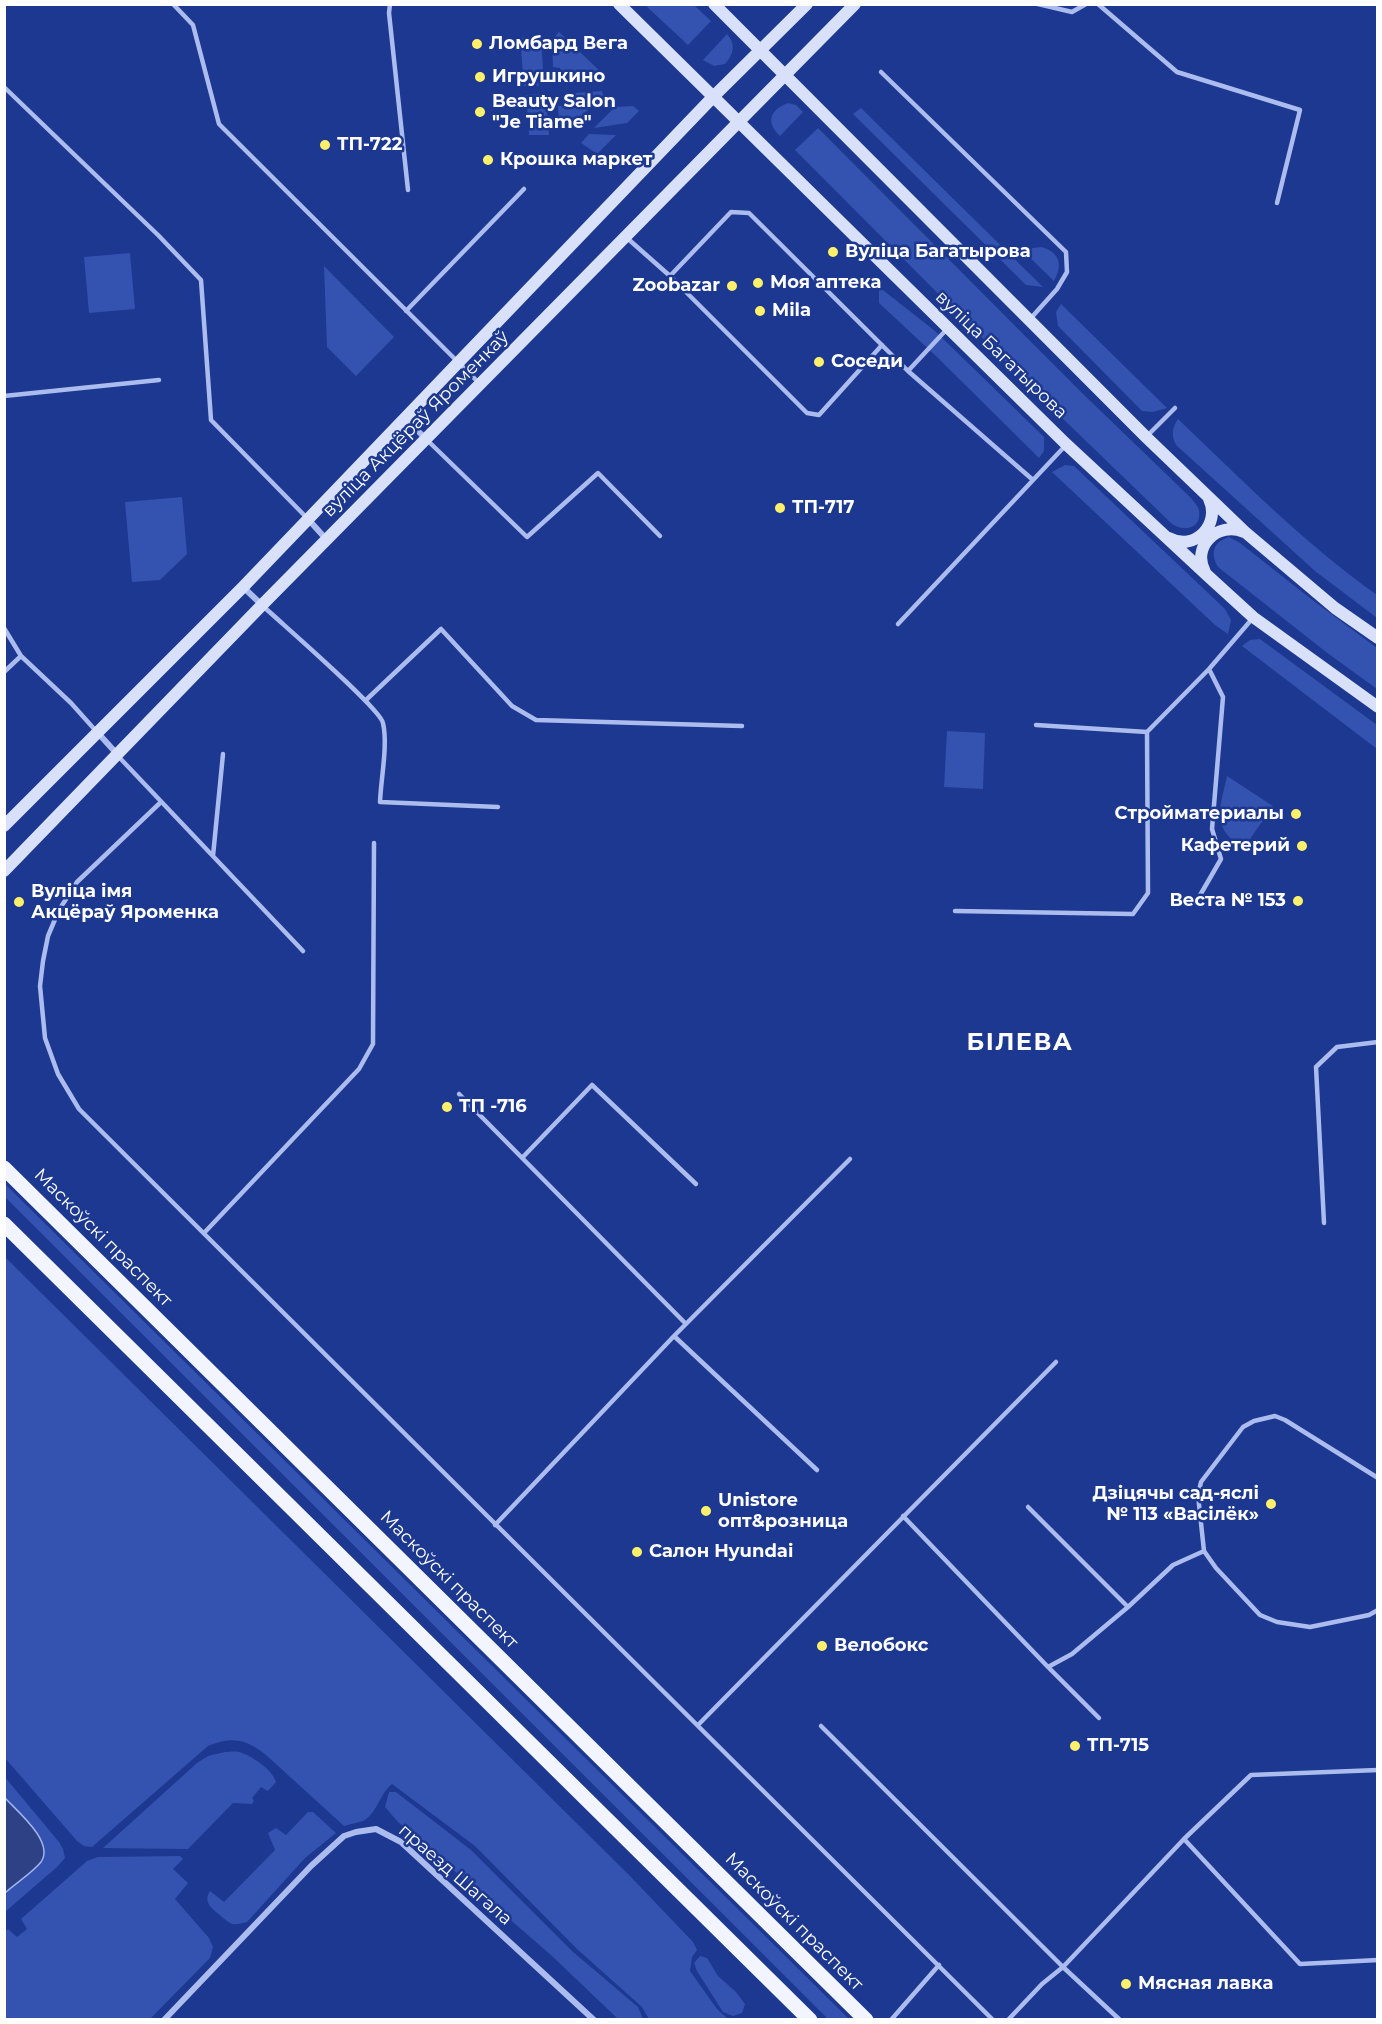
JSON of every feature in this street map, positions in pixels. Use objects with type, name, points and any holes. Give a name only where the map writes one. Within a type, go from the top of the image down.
[{"type":"main road","name":"Маскоўскі праспект","points":[[4,1168],[866,2019]]},
{"type":"main road","points":[[4,1224],[810,2019]]},
{"type":"street","name":"вуліца Багатырова","points":[[619,4],[1066,444],[1208,576],[1253,617],[1377,707]]},
{"type":"street","points":[[714,4],[1206,495],[1245,532],[1335,608],[1377,638]]},
{"type":"street","name":"вуліца Акцёраў Яроменкаў","points":[[4,826],[243,587],[713,97],[807,4]]},
{"type":"street","name":"вуліца Акцёраў Яроменкаў","points":[[4,871],[262,605],[855,4]]},
{"type":"street","points":[[405,418],[426,439]]},
{"type":"street","points":[[1166,536],[1181,542],[1190,541],[1205,533],[1212,518],[1211,502],[1206,495]]},
{"type":"street","points":[[308,519],[327,539]]},
{"type":"street","points":[[1208,576],[1203,568],[1202,551],[1210,536],[1223,529],[1231,528],[1245,532]]},
{"type":"street","points":[[243,587],[262,605]]},
{"type":"street","points":[[98,733],[117,755]]},
{"type":"street","name":"праезд Шагала","points":[[164,2019],[319,1858],[344,1836],[376,1829],[400,1842],[594,2019]]},
{"type":"lane","points":[[172,4],[192,25],[219,124],[480,384]]},
{"type":"lane","points":[[390,4],[388,13],[408,190]]},
{"type":"lane","points":[[1038,4],[1072,12],[1086,4]]},
{"type":"lane","points":[[1098,4],[1177,72],[1300,110],[1277,203]]},
{"type":"lane","points":[[881,72],[1066,252],[1067,272],[1057,289],[1029,320]]},
{"type":"lane","points":[[4,87],[158,235],[201,280],[211,420],[308,519]]},
{"type":"lane","points":[[406,311],[524,189]]},
{"type":"lane","points":[[670,276],[731,212],[749,213],[908,371],[1033,480]]},
{"type":"lane","points":[[626,237],[670,276],[807,412],[819,414],[882,345]]},
{"type":"lane","points":[[908,371],[948,328]]},
{"type":"lane","points":[[4,396],[159,380]]},
{"type":"lane","points":[[1146,437],[1175,408]]},
{"type":"lane","points":[[426,439],[527,537],[598,473],[660,536]]},
{"type":"lane","points":[[898,624],[1066,444]]},
{"type":"lane","points":[[262,605],[366,700],[383,720],[384,748],[380,802],[498,807]]},
{"type":"lane","points":[[955,911],[1133,914],[1148,893],[1147,732],[1209,669],[1253,617]]},
{"type":"lane","points":[[4,628],[21,656],[71,703],[98,733]]},
{"type":"lane","points":[[366,700],[441,629],[512,705],[536,720],[742,726]]},
{"type":"lane","points":[[4,672],[21,656]]},
{"type":"lane","points":[[1199,897],[1221,859],[1212,829],[1223,697],[1209,669]]},
{"type":"lane","points":[[1036,726],[1147,732]]},
{"type":"lane","points":[[213,856],[223,754]]},
{"type":"lane","points":[[117,755],[303,951]]},
{"type":"lane","points":[[161,802],[77,882],[59,910],[48,936],[40,986],[45,1038],[55,1065],[79,1109],[993,2019]]},
{"type":"lane","points":[[204,1233],[359,1069],[373,1044],[374,843]]},
{"type":"lane","points":[[1324,1223],[1316,1067],[1337,1047],[1377,1042]]},
{"type":"lane","points":[[522,1158],[592,1085],[696,1184]]},
{"type":"lane","points":[[459,1094],[686,1324]]},
{"type":"lane","points":[[495,1525],[674,1336],[850,1159]]},
{"type":"lane","points":[[674,1336],[817,1470]]},
{"type":"lane","points":[[698,1725],[1056,1362]]},
{"type":"lane","points":[[1377,1478],[1275,1416],[1254,1421],[1243,1427],[1201,1482],[1198,1495],[1204,1551],[1216,1568],[1260,1615],[1276,1622],[1311,1627],[1369,1615],[1377,1610]]},
{"type":"lane","points":[[1028,1507],[1128,1607]]},
{"type":"lane","points":[[903,1516],[1099,1718]]},
{"type":"lane","points":[[1048,1667],[1072,1654],[1173,1565],[1204,1551]]},
{"type":"lane","points":[[821,1726],[1063,1967],[1120,2019]]},
{"type":"lane","points":[[1008,2019],[1042,1984],[1063,1967],[1184,1839],[1251,1775],[1377,1770]]},
{"type":"lane","points":[[1184,1839],[1300,1964],[1377,1960]]},
{"type":"lane","points":[[891,2019],[939,1965]]},
{"type":"shaded area","points":[[645,5],[694,5],[711,21],[688,45]]},
{"type":"shaded area","points":[[559,32],[602,73],[602,82],[562,84],[560,68],[553,67],[552,40]]},
{"type":"shaded area","points":[[727,34],[733,49],[725,64],[714,66],[703,60]]},
{"type":"shaded area","points":[[520,38],[541,38],[543,69],[538,71],[539,86],[524,86]]},
{"type":"shaded area","points":[[602,91],[603,96],[567,129],[559,122],[558,106],[564,106],[563,94]]},
{"type":"shaded area","points":[[540,94],[541,107],[547,107],[549,135],[529,135],[526,95]]},
{"type":"shaded area","points":[[788,103],[796,105],[803,112],[780,136],[771,122],[772,117],[777,109]]},
{"type":"shaded area","points":[[633,106],[639,111],[627,123],[594,128],[615,107]]},
{"type":"shaded area","points":[[861,108],[1043,287],[1026,285],[853,114]]},
{"type":"shaded area","points":[[818,128],[1080,391],[1191,498],[1199,510],[1198,521],[1195,525],[1182,528],[1172,524],[1058,414],[795,150]]},
{"type":"shaded area","points":[[589,134],[616,135],[597,154],[581,143]]},
{"type":"shaded area","points":[[1042,247],[1053,253],[1058,260],[1059,265],[1054,281],[1025,253],[1033,248]]},
{"type":"shaded area","points":[[130,253],[135,309],[89,313],[84,257]]},
{"type":"shaded area","points":[[324,266],[394,337],[356,376],[327,347]]},
{"type":"shaded area","points":[[879,287],[935,331],[1044,437],[1044,451],[1039,458],[879,303]]},
{"type":"shaded area","points":[[1061,304],[1167,408],[1153,412],[1142,411],[1058,326],[1056,312]]},
{"type":"shaded area","points":[[1178,419],[1299,533],[1377,595],[1377,618],[1315,571],[1176,445],[1173,432]]},
{"type":"shaded area","points":[[1065,465],[1074,466],[1225,609],[1231,620],[1228,634],[1215,625],[1052,472]]},
{"type":"shaded area","points":[[182,497],[187,554],[160,580],[132,582],[125,502]]},
{"type":"shaded area","points":[[1229,537],[1377,648],[1377,689],[1218,567],[1214,549],[1219,542]]},
{"type":"shaded area","points":[[1260,639],[1377,725],[1377,749],[1242,646],[1250,640]]},
{"type":"shaded area","points":[[947,731],[985,733],[983,789],[944,787]]},
{"type":"shaded area","points":[[1227,776],[1273,806],[1243,849],[1226,834],[1221,822],[1221,802]]},
{"type":"shaded area","points":[[5,1184],[849,2019],[828,2019],[5,1197]]},
{"type":"shaded area","points":[[5,1257],[631,1877],[693,1942],[697,1950],[692,1957],[690,1971],[717,2009],[728,2019],[649,2019],[642,2007],[577,1949],[475,1846],[392,1784],[368,1818],[344,1826],[266,1755],[245,1742],[232,1740],[208,1746],[92,1847],[84,1846],[77,1841],[5,1758]]},
{"type":"shaded area","points":[[239,1752],[255,1760],[271,1773],[276,1782],[268,1791],[261,1787],[252,1798],[254,1801],[252,1804],[233,1803],[188,1849],[103,1848],[197,1763],[208,1756]]},
{"type":"shaded area","points":[[4,1776],[59,1842],[65,1858],[5,1912],[5,1893],[16,1883],[5,1884]]},
{"type":"shaded area","points":[[389,1792],[396,1792],[471,1850],[572,1951],[638,2007],[643,2019],[618,2019],[552,1956],[398,1822],[385,1807]]},
{"type":"shaded area","points":[[4,1797],[33,1827],[43,1845],[44,1854],[41,1862],[29,1874],[5,1893]]},
{"type":"shaded area","points":[[308,1812],[313,1812],[336,1833],[305,1858],[247,1922],[232,1924],[214,1910],[207,1898],[210,1891],[224,1902],[275,1850],[268,1833],[276,1828],[286,1835]]},
{"type":"shaded area","points":[[180,1856],[183,1859],[173,1869],[188,1883],[175,1899],[209,1938],[213,1947],[210,1958],[150,2019],[5,2019],[5,1932],[8,1929],[17,1937],[27,1929],[21,1919],[87,1861],[98,1857]]},
{"type":"shaded area","points":[[700,1956],[707,1958],[718,1976],[736,1992],[745,2004],[742,2013],[733,2016],[723,2012],[697,1971],[694,1963]]},
{"type":"place","name":"Ломбард Вега","points":[[477,44]]},
{"type":"place","name":"Игрушкино","points":[[480,77]]},
{"type":"place","name":"Beauty Salon \"Je Tiame\"","points":[[480,112]]},
{"type":"place","name":"ТП-722","points":[[325,145]]},
{"type":"place","name":"Крошка маркет","points":[[488,160]]},
{"type":"place","name":"Вуліца Багатырова","points":[[833,252]]},
{"type":"place","name":"Моя аптека","points":[[758,283]]},
{"type":"place","name":"Zoobazar","points":[[732,286]]},
{"type":"place","name":"Mila","points":[[760,311]]},
{"type":"place","name":"Соседи","points":[[819,362]]},
{"type":"place","name":"ТП-717","points":[[780,508]]},
{"type":"place","name":"Стройматериалы","points":[[1296,814]]},
{"type":"place","name":"Кафетерий","points":[[1302,846]]},
{"type":"place","name":"Веста № 153","points":[[1298,901]]},
{"type":"place","name":"Вуліца імя Акцёраў Яроменка","points":[[19,902]]},
{"type":"place","name":"ТП -716","points":[[447,1107]]},
{"type":"place","name":"Дзіцячы сад-яслі № 113 «Васілёк»","points":[[1271,1504]]},
{"type":"place","name":"Unistore опт&розница","points":[[706,1511]]},
{"type":"place","name":"Салон Hyundai","points":[[637,1552]]},
{"type":"place","name":"Велобокс","points":[[822,1646]]},
{"type":"place","name":"ТП-715","points":[[1075,1746]]},
{"type":"place","name":"Мясная лавка","points":[[1126,1984]]},
{"type":"district","name":"БІЛЕВА","points":[[1020,1043]]}]
